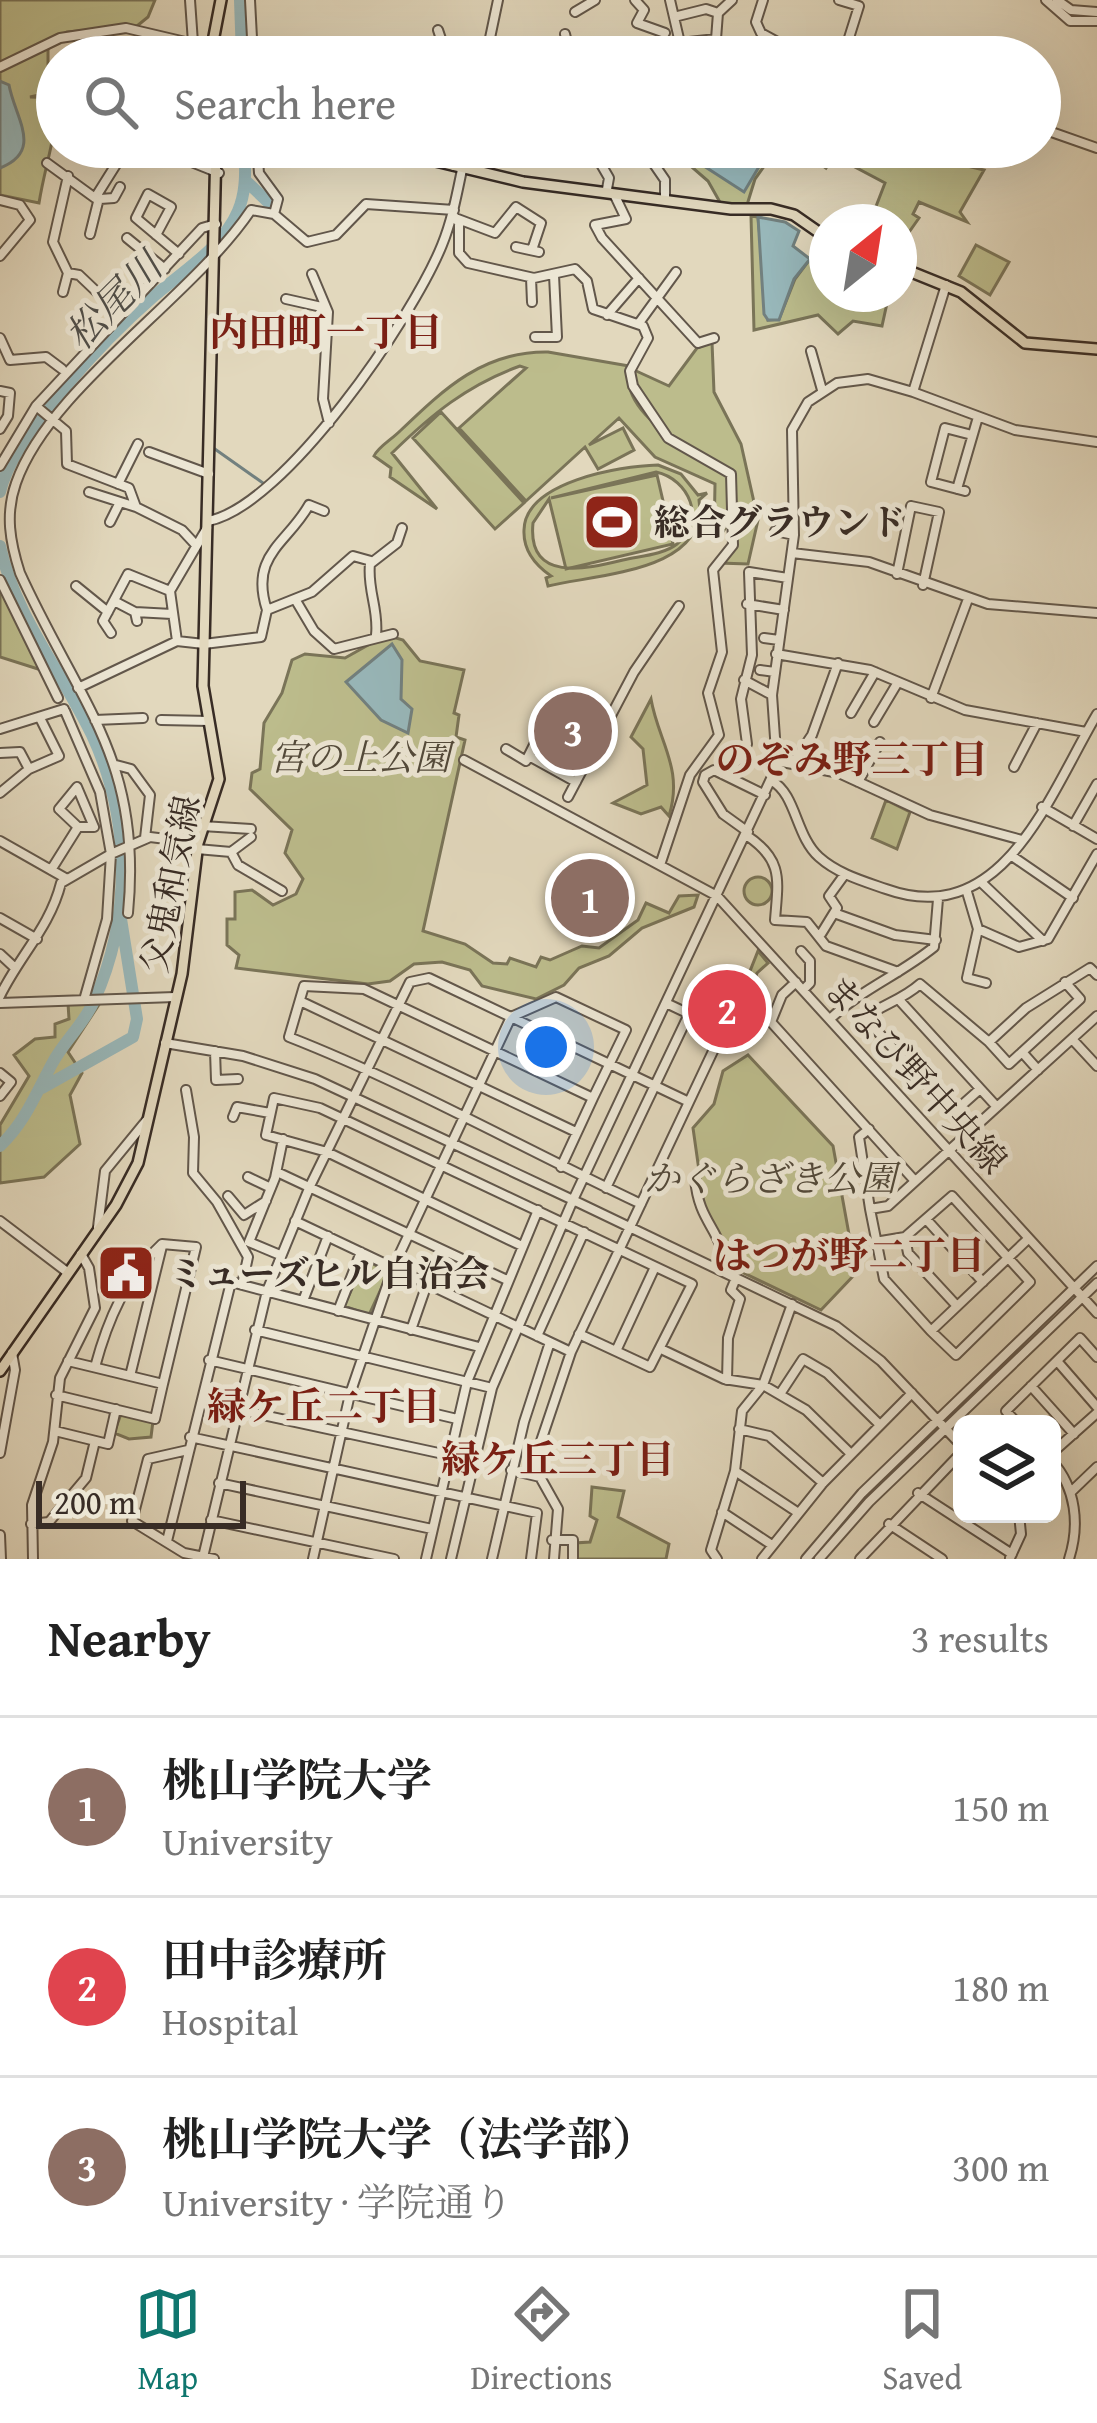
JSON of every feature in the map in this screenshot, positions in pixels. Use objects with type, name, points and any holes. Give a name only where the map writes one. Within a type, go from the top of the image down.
[{"type":"main road","points":[[214,36],[221,0]]},
{"type":"main road","name":"父鬼和気線","points":[[0,1371],[133,1177],[175,997],[197,846],[219,778],[204,644],[218,168]]},
{"type":"main road","points":[[462,168],[523,182],[609,189],[731,209],[771,209],[794,215],[809,225]]},
{"type":"main road","points":[[917,274],[946,284],[1025,344],[1097,349]]},
{"type":"street","points":[[190,0],[190,36]]},
{"type":"street","points":[[250,0],[252,36]]},
{"type":"street","points":[[490,36],[498,0]]},
{"type":"street","points":[[575,12],[595,0]]},
{"type":"street","points":[[634,0],[644,10],[637,23],[665,33]]},
{"type":"street","points":[[670,0],[678,36]]},
{"type":"street","points":[[716,36],[718,13],[733,0]]},
{"type":"street","points":[[763,0],[756,22],[766,36]]},
{"type":"street","points":[[826,0],[859,6],[850,36]]},
{"type":"street","points":[[1046,0],[1064,18],[1097,17]]},
{"type":"street","points":[[1058,0],[1071,10],[1097,17]]},
{"type":"street","points":[[674,17],[706,9],[718,13]]},
{"type":"street","points":[[438,30],[440,36]]},
{"type":"street","points":[[71,36],[150,31],[164,36]]},
{"type":"street","points":[[0,67],[36,49]]},
{"type":"street","points":[[1061,135],[1097,148]]},
{"type":"street","points":[[55,168],[98,197],[114,198],[120,187]]},
{"type":"street","points":[[90,234],[98,197],[115,168]]},
{"type":"street","points":[[206,168],[219,173]]},
{"type":"street","points":[[258,168],[278,199],[274,214]]},
{"type":"street","points":[[458,168],[455,215],[458,249],[464,260],[531,278],[570,269],[583,274],[590,305],[640,323],[648,338],[630,382],[671,440],[728,469],[733,490],[733,545],[713,570],[722,652],[708,693],[718,735],[690,775],[660,865]]},
{"type":"street","points":[[603,168],[626,219],[595,225],[698,343],[714,338]]},
{"type":"street","points":[[657,168],[665,197]]},
{"type":"street","points":[[63,292],[68,273],[53,242],[68,176]]},
{"type":"street","points":[[157,235],[170,207],[148,194],[136,218],[179,254]]},
{"type":"street","points":[[0,200],[20,205],[30,220],[0,256]]},
{"type":"street","points":[[128,913],[132,844],[114,764],[30,595],[10,537],[15,485],[53,419],[217,255],[251,211],[274,214],[299,238],[314,244],[346,228],[366,204],[455,215],[495,233],[516,207],[543,226],[535,251],[516,247]]},
{"type":"street","points":[[177,641],[170,591],[208,524],[239,512],[329,424],[434,263],[455,215]]},
{"type":"street","points":[[51,388],[202,228],[217,226]]},
{"type":"street","points":[[127,238],[164,268]]},
{"type":"street","points":[[640,323],[676,272]]},
{"type":"street","points":[[68,273],[79,275],[120,314]]},
{"type":"street","points":[[312,274],[327,308],[328,371],[323,399],[329,424]]},
{"type":"street","points":[[535,337],[557,337],[561,314],[554,275]]},
{"type":"street","points":[[531,278],[532,302]]},
{"type":"street","points":[[607,314],[639,278]]},
{"type":"street","points":[[913,392],[946,284]]},
{"type":"street","points":[[286,299],[327,308]]},
{"type":"street","points":[[1,343],[10,360],[46,357],[62,369]]},
{"type":"street","points":[[811,351],[822,390]]},
{"type":"street","points":[[0,466],[62,369],[79,359]]},
{"type":"street","points":[[451,1559],[492,1388],[515,1325],[772,781],[777,761],[772,695],[794,535],[790,442],[801,411],[822,390],[862,379],[1045,437],[1097,442]]},
{"type":"street","points":[[0,392],[10,393],[0,429]]},
{"type":"street","points":[[38,407],[66,431],[67,464],[132,491],[136,507]]},
{"type":"street","points":[[972,435],[945,428],[932,482],[961,490],[978,417]]},
{"type":"street","points":[[118,484],[138,443]]},
{"type":"street","points":[[149,452],[209,474]]},
{"type":"street","points":[[88,492],[136,507],[182,530],[195,544]]},
{"type":"street","points":[[110,522],[119,504]]},
{"type":"street","points":[[78,687],[177,641],[204,644],[261,637],[267,610],[262,588],[272,546],[309,505],[324,511]]},
{"type":"street","points":[[897,574],[911,506],[939,512],[923,585]]},
{"type":"street","points":[[376,635],[380,611],[369,580],[371,561],[397,543],[401,528]]},
{"type":"street","points":[[775,531],[794,535]]},
{"type":"street","points":[[792,553],[854,559],[968,599],[1097,613]]},
{"type":"street","points":[[267,610],[315,590],[353,556],[371,561]]},
{"type":"street","points":[[722,774],[746,750],[744,680],[752,655],[749,572],[788,578]]},
{"type":"street","points":[[111,633],[103,621],[128,574],[170,591]]},
{"type":"street","points":[[0,580],[87,751],[107,814],[113,853],[107,919],[86,1000]]},
{"type":"street","points":[[76,586],[108,612]]},
{"type":"street","points":[[295,599],[331,647],[347,649],[376,635],[393,634]]},
{"type":"street","points":[[931,698],[968,599]]},
{"type":"street","points":[[114,601],[136,616],[172,614]]},
{"type":"street","points":[[747,604],[784,610]]},
{"type":"street","points":[[568,797],[634,672],[679,606]]},
{"type":"street","points":[[764,638],[779,640]]},
{"type":"street","points":[[776,654],[875,672],[931,698],[1085,734],[1097,743]]},
{"type":"street","points":[[794,764],[812,735],[838,663]]},
{"type":"street","points":[[760,670],[775,672]]},
{"type":"street","points":[[851,713],[875,672]]},
{"type":"street","points":[[744,680],[772,695]]},
{"type":"street","points":[[874,722],[898,682]]},
{"type":"street","points":[[0,729],[65,711]]},
{"type":"street","points":[[772,781],[784,788],[811,848],[845,874],[910,897],[938,898],[983,884],[1012,856],[1097,714]]},
{"type":"street","points":[[95,720],[142,718]]},
{"type":"street","points":[[0,793],[29,770],[59,756],[41,720]]},
{"type":"street","points":[[161,720],[209,721]]},
{"type":"street","points":[[1014,767],[1037,723]]},
{"type":"street","points":[[87,751],[105,742]]},
{"type":"street","points":[[506,749],[526,761],[535,742]]},
{"type":"street","points":[[858,782],[876,757],[880,742]]},
{"type":"street","points":[[0,753],[20,752],[29,770]]},
{"type":"street","points":[[529,756],[575,782]]},
{"type":"street","name":"まなび野中央線","points":[[464,760],[717,896],[1097,1312]]},
{"type":"street","points":[[777,761],[858,782],[930,815],[1022,840]]},
{"type":"street","points":[[114,764],[130,770],[150,795],[145,838]]},
{"type":"street","points":[[765,795],[708,771],[704,782],[723,814],[764,848],[779,872],[775,920],[801,920],[821,934],[826,946],[898,972]]},
{"type":"street","points":[[1073,826],[1097,784]]},
{"type":"street","points":[[76,787],[94,826],[78,827],[58,809],[76,787]]},
{"type":"street","points":[[1042,807],[1097,839]]},
{"type":"street","points":[[202,826],[251,833],[231,852]]},
{"type":"street","points":[[51,870],[78,827]]},
{"type":"street","points":[[175,997],[0,999],[67,879],[145,838],[231,852]]},
{"type":"street","points":[[0,842],[67,879]]},
{"type":"street","points":[[231,852],[238,865],[282,891]]},
{"type":"street","points":[[978,929],[1019,947],[1043,941],[1054,933],[1097,854]]},
{"type":"street","points":[[1012,856],[1073,898]]},
{"type":"street","points":[[821,934],[834,913],[829,896],[845,874]]},
{"type":"street","points":[[983,884],[1043,941]]},
{"type":"street","points":[[967,892],[978,929],[967,978],[986,983]]},
{"type":"street","points":[[830,1019],[862,989],[880,986],[932,950],[937,940],[938,898]]},
{"type":"street","points":[[834,913],[895,935],[937,940]]},
{"type":"street","points":[[0,917],[37,939]]},
{"type":"street","points":[[802,951],[810,961],[810,983],[782,995],[771,1022],[915,1181]]},
{"type":"street","points":[[0,954],[14,967]]},
{"type":"street","points":[[989,1042],[1065,982],[1090,968],[1097,975]]},
{"type":"street","points":[[188,1450],[148,1459],[132,1522],[184,1556],[208,1558],[219,1483],[267,1291],[310,1186],[410,982],[424,976],[689,1102]]},
{"type":"street","points":[[980,1089],[953,1113],[862,1020],[874,1009],[901,1002],[920,984],[1009,1064],[1080,999],[1065,982]]},
{"type":"street","points":[[592,1098],[352,986],[304,986],[289,1037],[640,1204]]},
{"type":"street","points":[[313,1559],[350,1394],[393,1268],[512,1017],[556,997],[626,1030],[561,1167]]},
{"type":"street","points":[[300,1001],[576,1132]]},
{"type":"street","points":[[901,1002],[997,1107]]},
{"type":"street","points":[[554,1559],[558,1510],[540,1477],[538,1447],[571,1352],[723,1030],[666,1003]]},
{"type":"street","points":[[606,1188],[689,1014]]},
{"type":"street","points":[[870,1209],[888,1206],[1097,1016]]},
{"type":"street","points":[[1072,1039],[1097,1066]]},
{"type":"street","points":[[164,1042],[276,1065],[354,1096],[792,1304],[858,1341],[953,1437]]},
{"type":"street","points":[[215,1051],[212,1080],[238,1079]]},
{"type":"street","points":[[1022,1052],[1038,1070]]},
{"type":"street","points":[[0,1073],[11,1082],[0,1096]]},
{"type":"street","points":[[186,1090],[194,1137],[193,1173],[248,1257],[242,1285]]},
{"type":"street","points":[[522,1246],[327,1152],[266,1136],[274,1098],[343,1118],[692,1284],[650,1367],[579,1334]]},
{"type":"street","points":[[233,1117],[237,1107],[270,1113]]},
{"type":"street","points":[[98,1227],[104,1171],[147,1120]]},
{"type":"street","points":[[868,1129],[859,1138],[875,1241],[887,1284],[956,1355],[1030,1282],[952,1196],[905,1237],[875,1241]]},
{"type":"street","points":[[280,1255],[249,1242],[277,1172],[283,1138]]},
{"type":"street","points":[[277,1172],[507,1280]]},
{"type":"street","points":[[248,1177],[271,1188]]},
{"type":"street","points":[[695,1179],[700,1213],[722,1242],[725,1272]]},
{"type":"street","points":[[228,1196],[235,1210],[244,1215],[266,1201]]},
{"type":"street","points":[[426,1559],[467,1382],[538,1210]]},
{"type":"street","points":[[926,1219],[982,1282]]},
{"type":"street","points":[[0,1221],[67,1272]]},
{"type":"street","points":[[295,1221],[571,1352]]},
{"type":"street","points":[[536,1336],[584,1232]]},
{"type":"street","points":[[303,1301],[328,1236]]},
{"type":"street","points":[[905,1237],[908,1253],[958,1306]]},
{"type":"street","points":[[932,1331],[1028,1239]]},
{"type":"street","points":[[95,1367],[118,1298],[162,1244]]},
{"type":"street","points":[[130,1376],[162,1244]]},
{"type":"street","points":[[56,1395],[155,1419],[196,1247],[162,1244]]},
{"type":"street","points":[[338,1311],[362,1252]]},
{"type":"street","points":[[33,1559],[31,1524],[55,1431],[56,1395],[95,1307],[89,1268],[80,1253]]},
{"type":"street","points":[[806,1559],[935,1419],[1097,1266]]},
{"type":"street","points":[[616,1351],[655,1267]]},
{"type":"street","points":[[727,1380],[728,1338],[740,1300],[731,1290],[736,1278]]},
{"type":"street","points":[[167,1541],[231,1282],[479,1347]]},
{"type":"street","points":[[819,1559],[945,1427],[1097,1282]]},
{"type":"street","points":[[411,1330],[427,1284]]},
{"type":"street","points":[[717,1559],[711,1550],[735,1471],[742,1411],[763,1384],[792,1304]]},
{"type":"street","points":[[255,1330],[492,1388]]},
{"type":"street","points":[[1010,1415],[1006,1411],[1080,1338],[1097,1357]]},
{"type":"street","points":[[492,1559],[512,1470],[550,1342]]},
{"type":"street","points":[[661,1349],[727,1380],[763,1384],[850,1453]]},
{"type":"street","points":[[0,1453],[15,1370],[12,1353]]},
{"type":"street","points":[[780,1394],[803,1358],[827,1373],[879,1424]]},
{"type":"street","points":[[209,1360],[457,1419]]},
{"type":"street","points":[[68,1361],[163,1384]]},
{"type":"street","points":[[1057,1361],[1097,1410],[1061,1448]]},
{"type":"street","points":[[1030,1386],[1074,1434]]},
{"type":"street","points":[[762,1559],[850,1453],[912,1393]]},
{"type":"street","points":[[55,1431],[108,1444],[116,1409]]},
{"type":"street","points":[[236,1409],[448,1455]]},
{"type":"street","points":[[739,1429],[769,1436],[823,1483]]},
{"type":"street","points":[[190,1437],[537,1513],[531,1559]]},
{"type":"street","points":[[31,1524],[49,1522],[86,1478],[95,1441]]},
{"type":"street","points":[[863,1558],[953,1458]]},
{"type":"street","points":[[1071,1491],[1097,1467]]},
{"type":"street","points":[[512,1470],[540,1477]]},
{"type":"street","points":[[735,1471],[797,1512]]},
{"type":"street","points":[[1061,1473],[1071,1491],[1075,1528],[1069,1559]]},
{"type":"street","points":[[219,1483],[432,1529]]},
{"type":"street","points":[[918,1493],[1011,1557],[1021,1534],[1020,1523]]},
{"type":"street","points":[[722,1512],[772,1545]]},
{"type":"street","points":[[212,1520],[394,1559]]},
{"type":"street","points":[[889,1524],[942,1559]]},
{"type":"street","points":[[0,1535],[2,1559]]},
{"type":"street","points":[[553,1540],[573,1540],[573,1559]]},
{"type":"green space","points":[[0,0],[155,0],[148,17],[137,26],[36,36],[36,47],[0,64]]},
{"type":"green space","points":[[36,52],[36,96],[30,97],[36,97],[36,168],[46,168],[39,203],[0,195],[0,71]]},
{"type":"green space","points":[[693,168],[763,168],[747,205],[721,204],[708,181]]},
{"type":"green space","points":[[857,168],[984,170],[960,212],[967,222],[917,204],[877,204],[885,183]]},
{"type":"green space","points":[[751,216],[758,217],[768,320],[779,319],[795,279],[809,260],[809,312],[885,312],[882,326],[853,321],[838,334],[818,315],[754,330]]},
{"type":"green space","points":[[976,245],[1009,262],[990,295],[959,276]]},
{"type":"green space","points":[[712,342],[714,392],[741,444],[758,520],[748,564],[720,563],[736,546],[734,473],[671,436],[634,384],[634,370],[669,386],[697,348]]},
{"type":"green space","points":[[548,352],[629,366],[629,385],[649,418],[729,478],[730,512],[721,534],[714,539],[715,484],[655,457],[619,418],[589,445],[623,428],[634,450],[598,469],[585,447],[526,501],[459,428],[526,368],[520,366],[451,402],[392,453],[437,509],[390,477],[391,468],[374,456],[466,375],[504,358]]},
{"type":"green space","points":[[441,412],[524,503],[495,529],[413,438]]},
{"type":"green space","name":"総合グラウンド","points":[[658,465],[681,474],[698,495],[707,493],[699,500],[697,524],[687,542],[646,565],[548,586],[546,578],[551,576],[535,562],[526,544],[528,513],[540,500],[577,480]],"holes":[[[656,472],[668,476],[685,492],[692,513],[691,524],[677,544],[651,555],[571,568],[673,544],[657,475],[551,498]],[[549,499],[566,568],[539,555],[534,542],[533,523]]]},
{"type":"green space","points":[[0,587],[40,667],[38,669],[0,657]]},
{"type":"green space","name":"宮の上公園","points":[[386,635],[403,640],[420,661],[464,670],[454,713],[459,715],[456,737],[465,740],[423,931],[465,944],[493,963],[507,964],[510,958],[536,967],[541,957],[550,960],[582,946],[599,948],[638,920],[646,903],[669,913],[679,896],[698,895],[694,907],[642,928],[609,956],[579,968],[564,985],[536,999],[482,986],[470,970],[442,962],[414,964],[390,981],[368,984],[236,968],[239,955],[227,945],[227,919],[235,919],[235,892],[252,890],[273,905],[296,894],[303,879],[285,853],[292,830],[250,789],[252,773],[260,769],[264,723],[282,693],[292,660],[305,654],[345,658]]},
{"type":"green space","points":[[651,699],[672,769],[669,816],[661,807],[641,814],[613,803],[647,785],[643,749],[631,737]]},
{"type":"green space","points":[[886,800],[910,812],[897,849],[872,838]]},
{"type":"green space","points":[[758,877],[768,881],[772,891],[768,901],[758,905],[748,901],[744,891],[748,881]]},
{"type":"green space","points":[[758,951],[768,963],[757,973],[733,1048],[725,1034]]},
{"type":"green space","points":[[102,1000],[68,1052],[82,1073],[70,1095],[80,1144],[44,1177],[0,1183],[0,1125],[29,1076],[14,1055],[35,1039],[55,1037],[55,1024],[69,1019],[68,1003]]},
{"type":"green space","name":"かぐらざき公園","points":[[748,1055],[833,1146],[856,1273],[821,1310],[727,1265],[724,1240],[706,1220],[693,1128],[714,1104],[723,1071]]},
{"type":"green space","points":[[365,1260],[389,1272],[369,1315],[344,1306]]},
{"type":"green space","points":[[121,1414],[153,1421],[151,1437],[129,1439],[114,1433]]},
{"type":"green space","points":[[592,1487],[624,1491],[618,1517],[669,1544],[666,1559],[576,1559],[575,1543],[590,1542],[597,1520],[590,1516]]},
{"type":"water","points":[[0,81],[9,85],[24,143],[13,161],[0,168]]},
{"type":"water","points":[[707,168],[758,168],[744,192]]},
{"type":"water","points":[[758,217],[785,222],[799,231],[793,246],[809,258],[794,279],[779,320],[768,320]]},
{"type":"water","points":[[392,644],[402,660],[401,699],[412,709],[408,733],[381,720],[346,682]]},
{"type":"waterway","name":"松尾川","points":[[240,0],[241,36]]},
{"type":"waterway","name":"松尾川","points":[[0,492],[23,443],[65,387],[112,335],[212,247],[231,224],[243,195],[245,168]]},
{"type":"waterway","points":[[246,181],[269,203]]},
{"type":"waterway","points":[[212,447],[263,483]]},
{"type":"waterway","name":"松尾川","points":[[0,546],[16,596],[105,767],[120,834],[122,868],[115,936],[94,1001],[24,1117],[0,1146]]},
{"type":"waterway","name":"松尾川","points":[[42,1088],[133,1037],[137,1019],[121,919]]},
{"type":"place","name":"総合グラウンド","points":[[612,522]]},
{"type":"place","name":"桃山学院大学（法学部）","points":[[573,731]]},
{"type":"place","name":"桃山学院大学","points":[[590,898]]},
{"type":"place","name":"田中診療所","points":[[727,1009]]},
{"type":"place","name":"ミューズヒル自治会","points":[[126,1273]]},
{"type":"district","name":"内田町一丁目","points":[[326,332]]},
{"type":"district","name":"のぞみ野三丁目","points":[[852,759]]},
{"type":"district","name":"はつが野二丁目","points":[[849,1255]]},
{"type":"district","name":"緑ケ丘二丁目","points":[[324,1406]]},
{"type":"district","name":"緑ケ丘三丁目","points":[[558,1459]]}]
